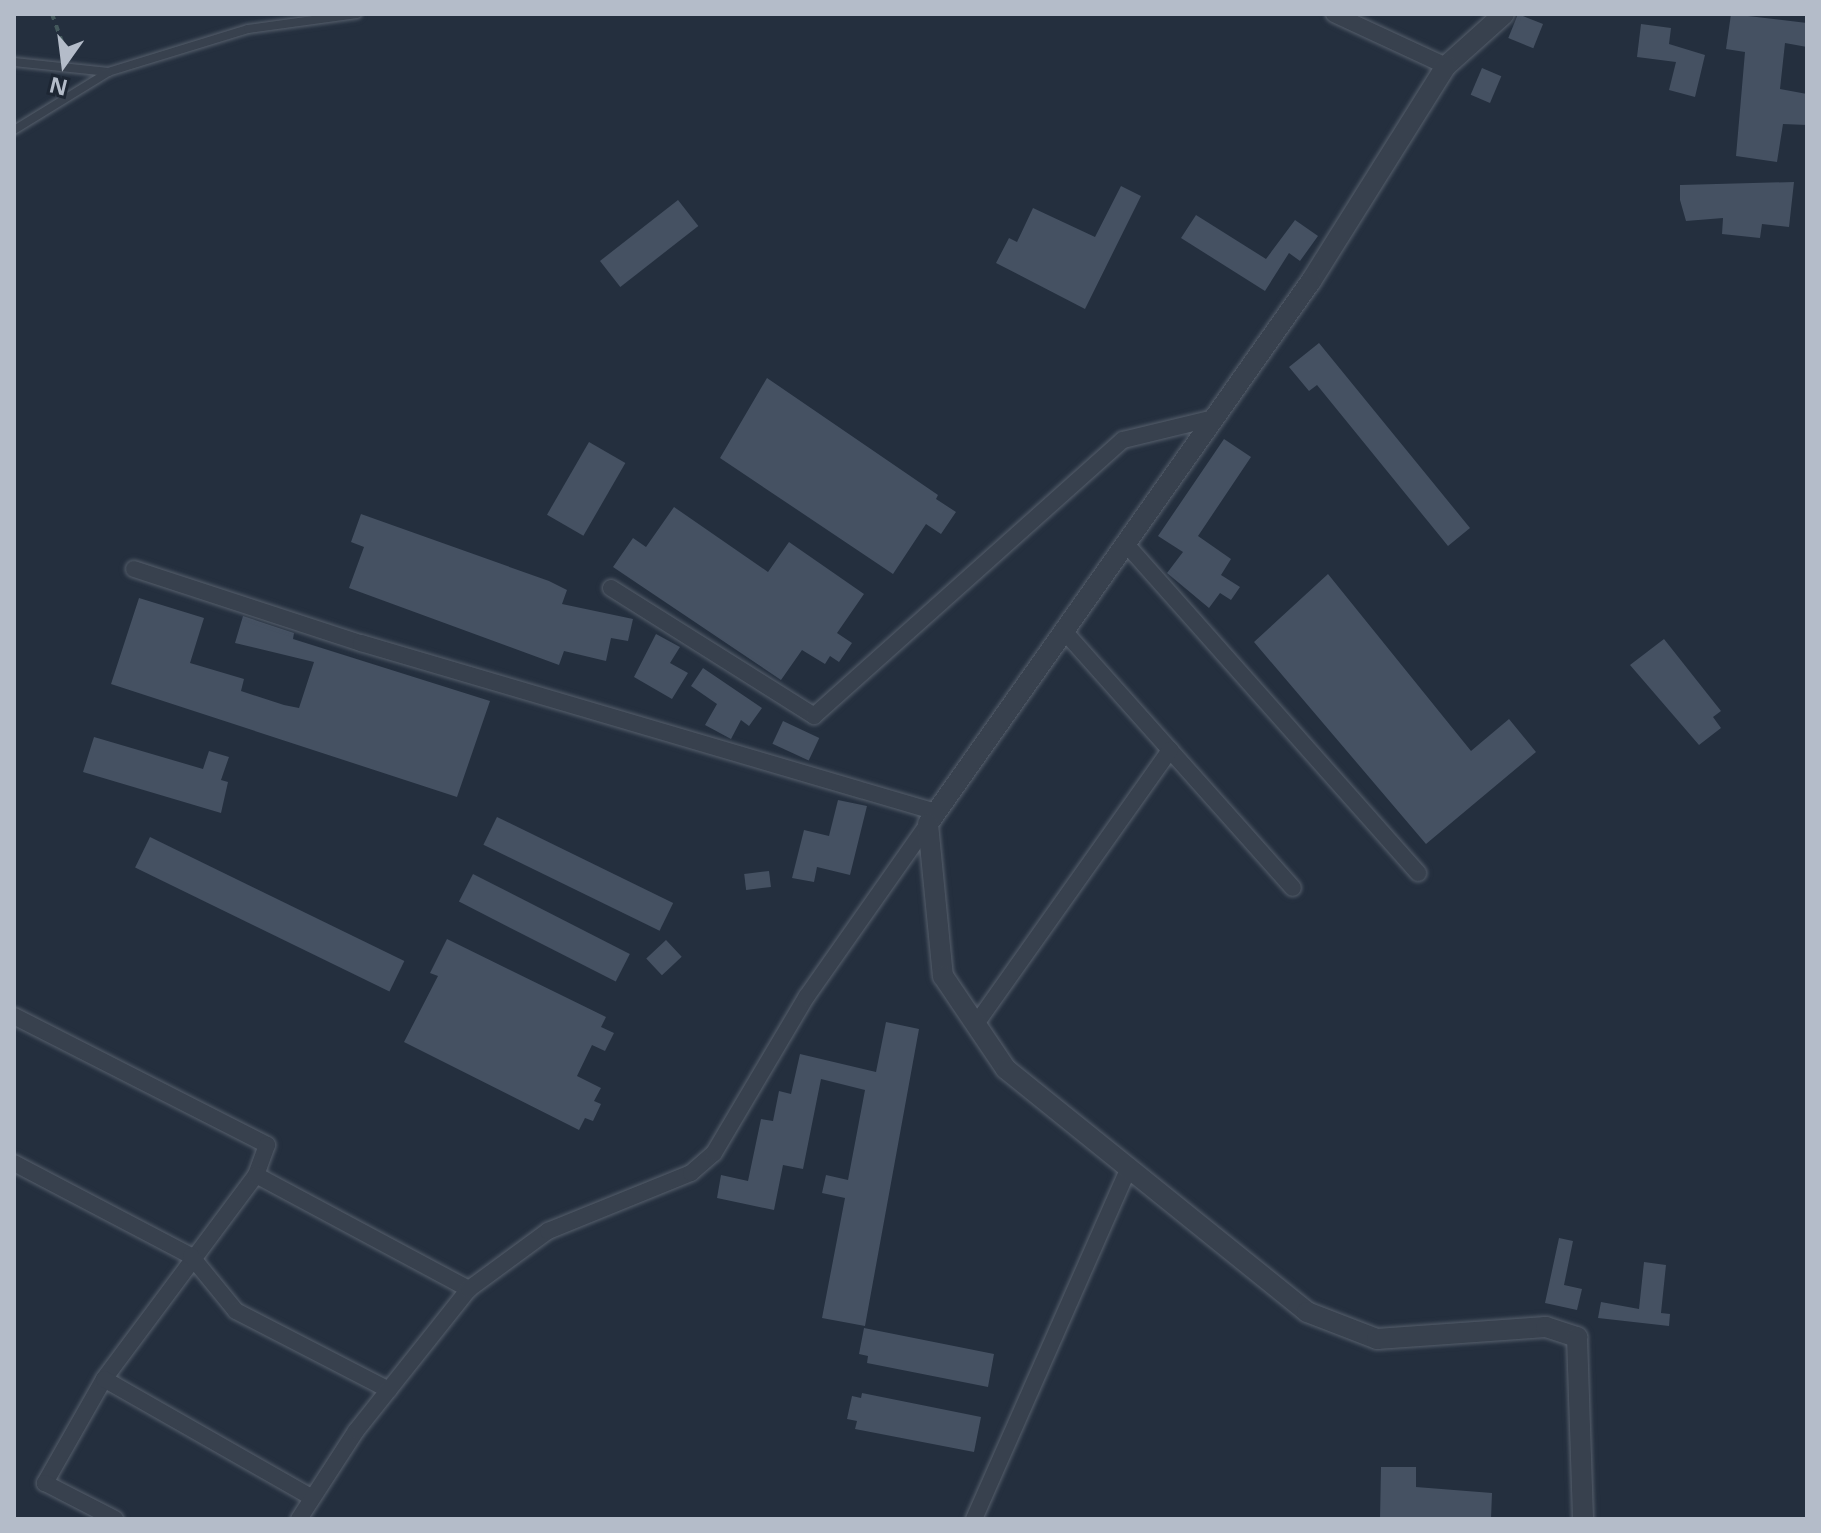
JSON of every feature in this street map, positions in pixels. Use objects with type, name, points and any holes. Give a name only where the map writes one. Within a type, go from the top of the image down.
[{"type":"street","points":[[1334,14],[1446,66]]},
{"type":"street","points":[[299,1519],[311,1497],[389,1390],[469,1289],[548,1231],[691,1173],[714,1153],[807,996],[1319,268],[1446,66],[1504,14]]},
{"type":"street","points":[[611,588],[814,716],[1123,440],[1214,418]]},
{"type":"street","points":[[1126,544],[1418,873]]},
{"type":"street","points":[[134,569],[361,643],[932,818]]},
{"type":"street","points":[[1064,631],[1293,888]]},
{"type":"street","points":[[976,1024],[1170,750]]},
{"type":"street","points":[[932,818],[943,976],[1006,1069],[1307,1312],[1377,1339],[1546,1327],[1577,1337],[1583,1519]]},
{"type":"street","points":[[14,1016],[267,1145],[256,1175],[191,1256],[104,1379],[45,1483],[115,1519]]},
{"type":"street","points":[[14,1163],[191,1256],[236,1311],[389,1390]]},
{"type":"street","points":[[974,1519],[1129,1168]]},
{"type":"street","points":[[256,1175],[469,1289]]},
{"type":"street","points":[[104,1379],[311,1497]]},
{"type":"lane","points":[[14,130],[108,72],[248,29],[357,14]]},
{"type":"lane","points":[[14,62],[108,72]]},
{"type":"path","points":[[52,14],[71,66]]},
{"type":"building","points":[[1518,14],[1543,24],[1533,48],[1508,38]]},
{"type":"building","points":[[1731,14],[1807,23],[1807,47],[1785,43],[1780,89],[1807,94],[1807,125],[1783,124],[1777,162],[1736,156],[1745,52],[1726,49]]},
{"type":"building","points":[[1641,24],[1671,28],[1669,44],[1705,55],[1695,97],[1669,90],[1676,62],[1637,57]]},
{"type":"building","points":[[1482,68],[1501,76],[1490,103],[1471,95]]},
{"type":"building","points":[[1794,182],[1789,227],[1762,224],[1760,238],[1722,234],[1723,218],[1686,221],[1680,200],[1680,185]]},
{"type":"building","points":[[1121,186],[1141,196],[1085,309],[996,263],[1009,238],[1017,242],[1033,208],[1095,237]]},
{"type":"building","points":[[678,200],[698,226],[620,287],[600,261]]},
{"type":"building","points":[[1196,215],[1266,259],[1295,220],[1318,236],[1300,261],[1289,253],[1265,291],[1181,238]]},
{"type":"building","points":[[1319,343],[1470,528],[1448,546],[1317,385],[1309,391],[1289,367]]},
{"type":"building","points":[[767,378],[938,495],[936,499],[956,512],[941,534],[926,524],[893,574],[720,458]]},
{"type":"building","points":[[1224,439],[1251,457],[1198,536],[1231,559],[1221,575],[1240,587],[1231,600],[1220,593],[1209,608],[1167,573],[1183,552],[1158,536]]},
{"type":"building","points":[[589,442],[625,463],[583,536],[547,515]]},
{"type":"building","points":[[674,507],[768,572],[789,542],[864,594],[837,633],[852,643],[839,662],[830,656],[825,664],[802,650],[781,680],[613,567],[633,538],[646,547]]},
{"type":"building","points":[[361,514],[549,581],[567,590],[562,604],[633,619],[628,641],[611,638],[606,661],[564,651],[559,665],[349,588],[364,547],[351,542]]},
{"type":"building","points":[[1328,574],[1471,751],[1509,719],[1536,752],[1426,844],[1254,642]]},
{"type":"building","points":[[139,598],[204,618],[190,663],[244,679],[241,691],[284,705],[299,708],[314,662],[235,643],[243,616],[294,633],[293,639],[490,701],[457,797],[111,684]]},
{"type":"building","points":[[656,634],[680,647],[670,663],[688,673],[672,699],[634,677]]},
{"type":"building","points":[[1664,639],[1721,711],[1713,717],[1721,728],[1699,745],[1630,665]]},
{"type":"building","points":[[703,668],[762,708],[749,726],[741,720],[731,739],[705,725],[717,704],[691,686]]},
{"type":"building","points":[[783,721],[819,738],[809,761],[772,744]]},
{"type":"building","points":[[94,737],[203,769],[209,751],[229,757],[221,780],[228,782],[221,813],[83,772]]},
{"type":"building","points":[[838,800],[867,806],[850,875],[817,867],[814,882],[792,878],[804,830],[829,836]]},
{"type":"building","points":[[497,817],[673,903],[660,931],[483,845]]},
{"type":"building","points":[[150,837],[404,961],[389,992],[135,868]]},
{"type":"building","points":[[769,871],[771,887],[746,890],[744,874]]},
{"type":"building","points":[[473,874],[630,954],[616,982],[459,902]]},
{"type":"building","points":[[447,939],[606,1017],[601,1027],[614,1033],[605,1051],[592,1045],[577,1076],[601,1088],[594,1101],[601,1104],[593,1121],[585,1118],[579,1130],[404,1042],[438,976],[430,973]]},
{"type":"building","points":[[666,940],[682,957],[662,975],[646,958]]},
{"type":"building","points":[[886,1022],[919,1029],[865,1326],[822,1318],[845,1198],[822,1193],[826,1175],[848,1180],[865,1090],[821,1079],[803,1169],[783,1165],[774,1210],[717,1198],[721,1175],[748,1181],[761,1119],[773,1121],[779,1091],[791,1094],[800,1054],[876,1072]]},
{"type":"building","points":[[1559,1238],[1573,1241],[1564,1285],[1582,1289],[1577,1310],[1545,1303]]},
{"type":"building","points":[[1644,1262],[1666,1265],[1661,1313],[1670,1314],[1669,1326],[1598,1318],[1601,1302],[1639,1309]]},
{"type":"building","points":[[864,1328],[994,1354],[988,1387],[867,1363],[868,1356],[859,1354]]},
{"type":"building","points":[[862,1393],[981,1417],[974,1452],[855,1429],[857,1421],[847,1419],[852,1396],[861,1398]]},
{"type":"building","points":[[1381,1467],[1416,1467],[1416,1487],[1492,1493],[1491,1519],[1380,1519]]}]
